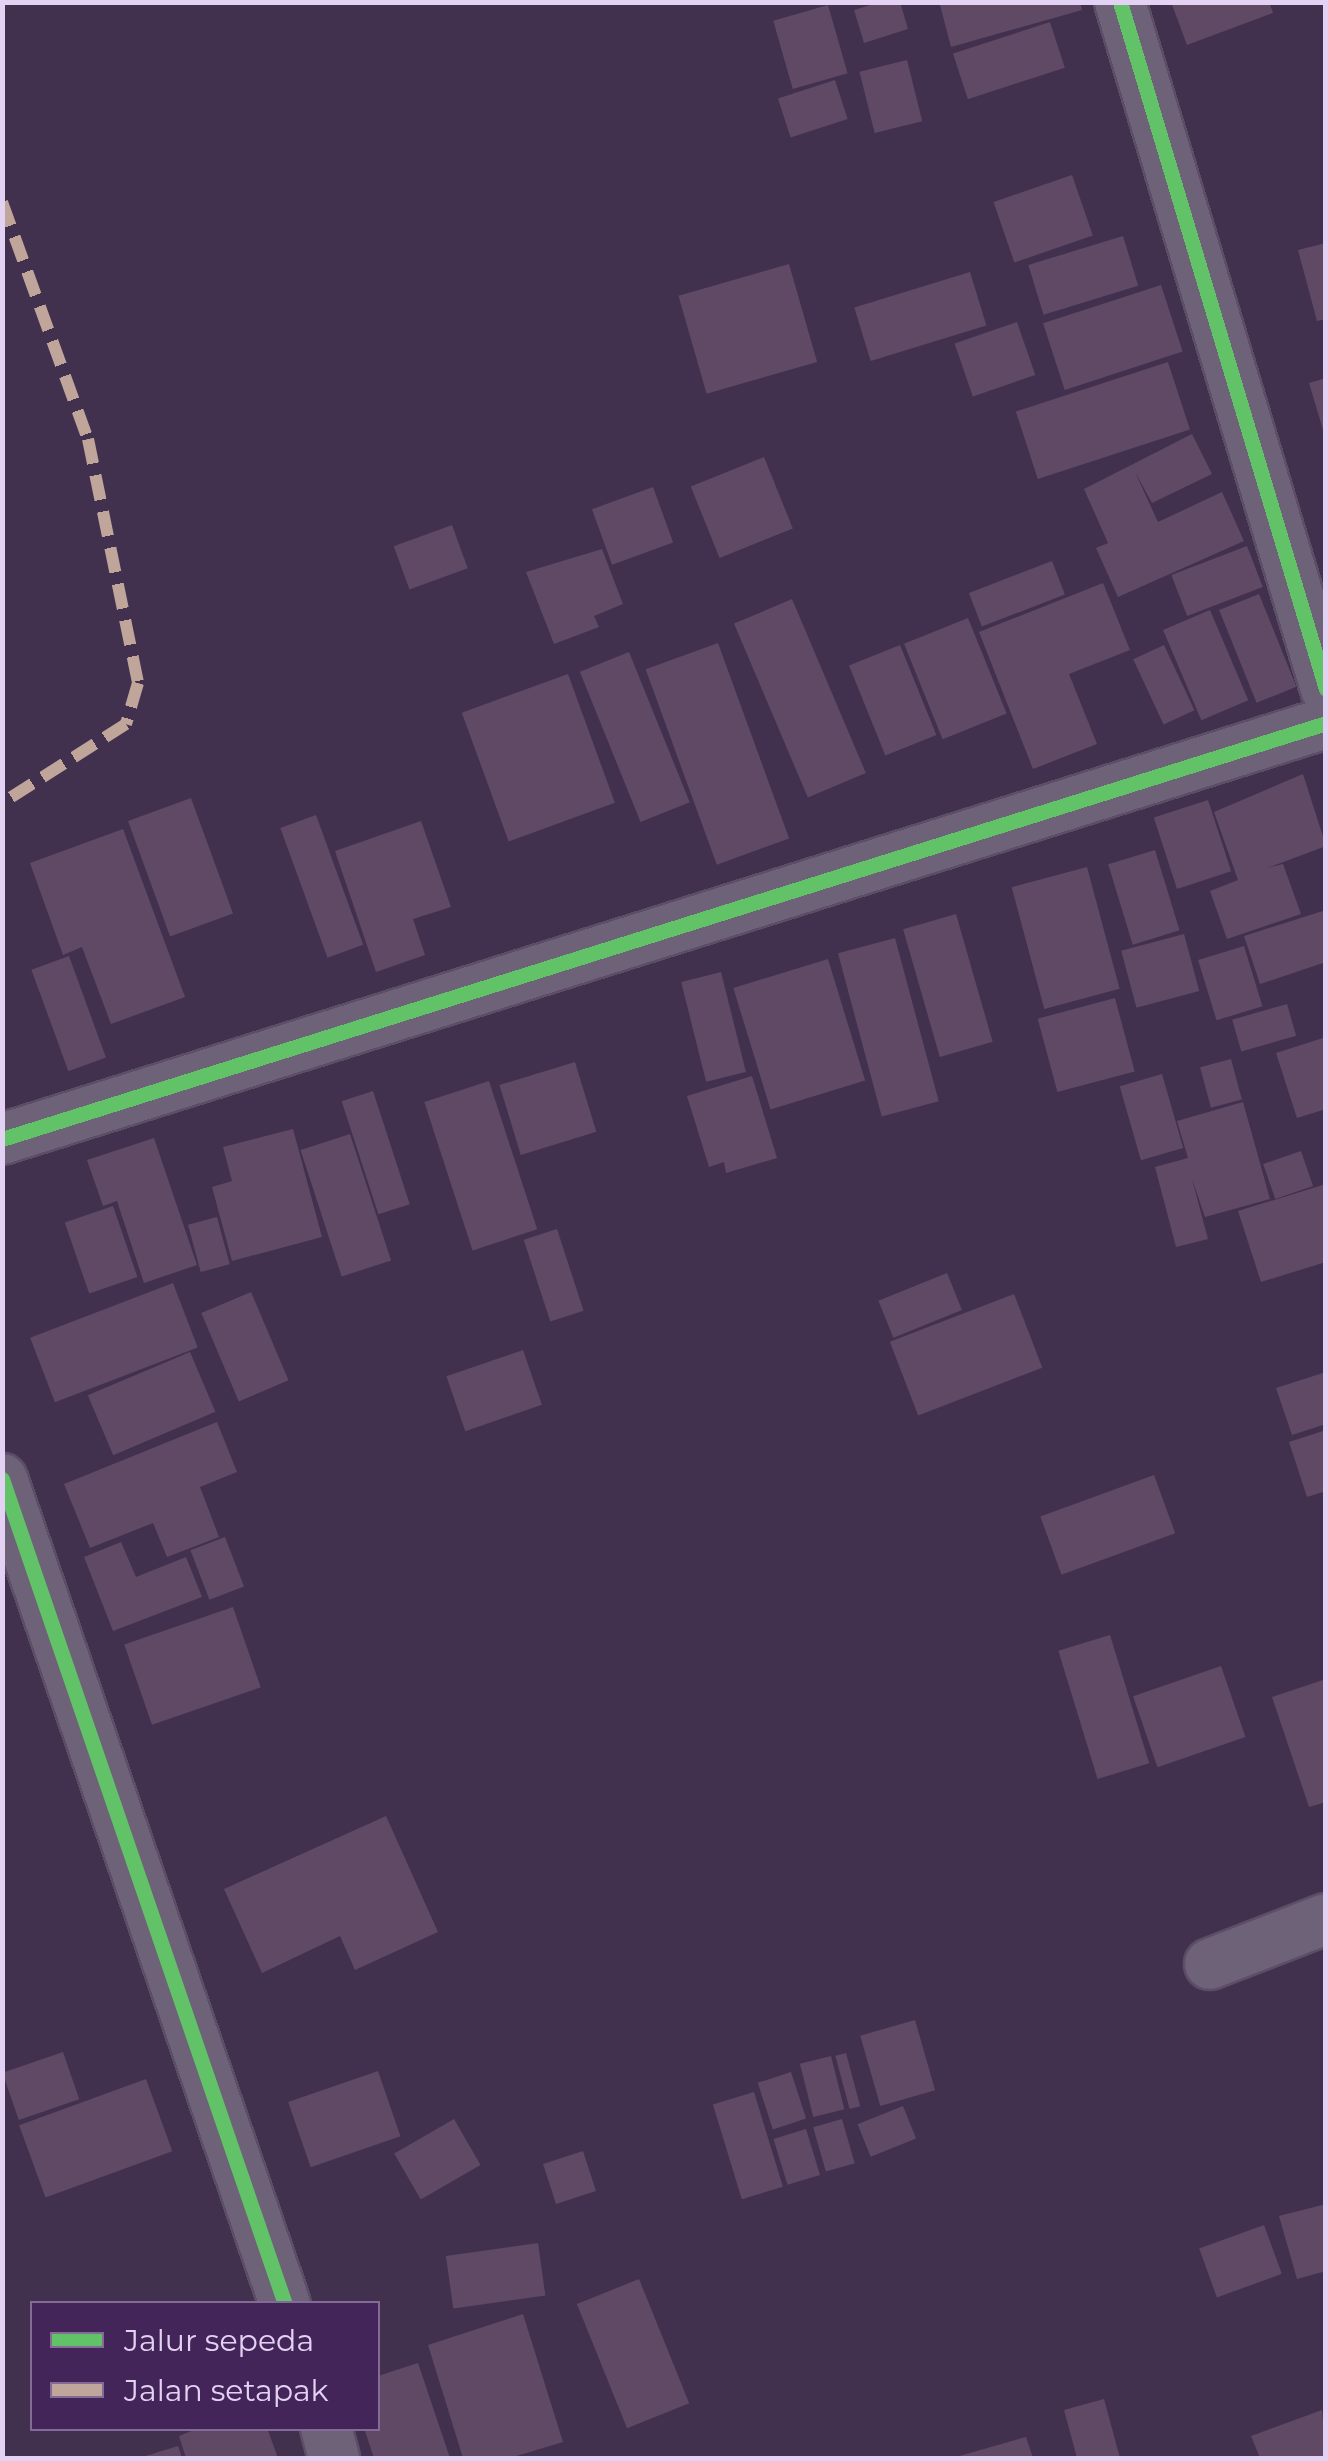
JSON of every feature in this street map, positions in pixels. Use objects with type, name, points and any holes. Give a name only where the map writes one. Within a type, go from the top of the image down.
[{"type":"street","points":[[1120,2],[1326,689]]},
{"type":"street","points":[[2,1139],[1326,723]]},
{"type":"street","points":[[2,1479],[284,2301]]},
{"type":"street","points":[[1210,1964],[1326,1919]]},
{"type":"street","points":[[327,2431],[334,2458]]},
{"type":"building","points":[[880,2],[900,2],[908,29],[864,43],[854,10]]},
{"type":"building","points":[[1080,2],[1082,10],[951,47],[940,5]]},
{"type":"building","points":[[1171,2],[1269,2],[1273,13],[1187,45]]},
{"type":"building","points":[[828,5],[848,73],[793,89],[773,21]]},
{"type":"building","points":[[1050,22],[1065,68],[968,99],[953,54]]},
{"type":"building","points":[[907,60],[922,121],[875,133],[859,72]]},
{"type":"building","points":[[835,80],[848,119],[791,138],[778,99]]},
{"type":"building","points":[[1072,175],[1093,236],[1014,263],[994,202]]},
{"type":"building","points":[[1123,236],[1138,286],[1044,315],[1028,265]]},
{"type":"building","points":[[1326,243],[1326,319],[1317,321],[1298,250]]},
{"type":"building","points":[[789,264],[817,362],[707,394],[678,296]]},
{"type":"building","points":[[970,272],[986,326],[871,361],[854,307]]},
{"type":"building","points":[[1161,285],[1183,352],[1065,390],[1043,323]]},
{"type":"building","points":[[1017,322],[1035,375],[973,396],[955,343]]},
{"type":"building","points":[[1168,362],[1190,430],[1038,479],[1016,411]]},
{"type":"building","points":[[1326,378],[1326,429],[1323,430],[1309,383]]},
{"type":"building","points":[[1192,434],[1212,474],[1152,503],[1135,472],[1158,522],[1222,492],[1244,541],[1118,597],[1096,548],[1108,543],[1084,489]]},
{"type":"building","points":[[764,457],[793,528],[720,558],[691,487]]},
{"type":"building","points":[[653,487],[673,542],[612,565],[592,509]]},
{"type":"building","points":[[452,525],[468,568],[409,589],[394,546]]},
{"type":"building","points":[[1247,546],[1263,587],[1187,616],[1171,575]]},
{"type":"building","points":[[602,549],[623,604],[594,616],[599,627],[554,644],[526,572]]},
{"type":"building","points":[[1052,561],[1065,595],[982,627],[969,593]]},
{"type":"building","points":[[1103,583],[1130,650],[1069,674],[1097,744],[1033,769],[979,632]]},
{"type":"building","points":[[1259,594],[1296,687],[1257,703],[1219,610]]},
{"type":"building","points":[[792,599],[866,773],[808,798],[734,624]]},
{"type":"building","points":[[1210,610],[1248,700],[1201,720],[1163,630]]},
{"type":"building","points":[[968,618],[1007,713],[943,739],[904,644]]},
{"type":"building","points":[[718,643],[789,838],[717,865],[646,669]]},
{"type":"building","points":[[900,645],[936,735],[885,756],[849,666]]},
{"type":"building","points":[[1164,645],[1194,710],[1164,725],[1133,659]]},
{"type":"building","points":[[629,652],[690,802],[641,822],[580,672]]},
{"type":"building","points":[[568,674],[615,803],[509,841],[462,713]]},
{"type":"building","points":[[1303,774],[1326,846],[1267,868],[1283,864],[1301,914],[1227,939],[1210,891],[1238,880],[1214,812]]},
{"type":"building","points":[[191,798],[233,914],[170,936],[128,821]]},
{"type":"building","points":[[1208,800],[1231,871],[1177,889],[1154,818]]},
{"type":"building","points":[[316,815],[363,945],[327,958],[280,828]]},
{"type":"building","points":[[421,821],[451,907],[413,919],[425,955],[376,972],[335,851]]},
{"type":"building","points":[[123,829],[185,997],[111,1024],[82,947],[63,955],[30,863]]},
{"type":"building","points":[[1155,850],[1180,930],[1133,945],[1108,864]]},
{"type":"building","points":[[1087,867],[1120,989],[1044,1009],[1012,887]]},
{"type":"building","points":[[1326,910],[1326,962],[1260,984],[1244,936]]},
{"type":"building","points":[[956,914],[993,1042],[940,1057],[903,929]]},
{"type":"building","points":[[1184,934],[1199,991],[1136,1008],[1121,951]]},
{"type":"building","points":[[895,938],[939,1101],[882,1117],[838,953]]},
{"type":"building","points":[[1244,946],[1262,1006],[1217,1020],[1198,960]]},
{"type":"building","points":[[69,956],[106,1057],[68,1071],[31,970]]},
{"type":"building","points":[[828,959],[865,1080],[770,1109],[733,988]]},
{"type":"building","points":[[721,972],[746,1072],[706,1082],[681,982]]},
{"type":"building","points":[[1115,998],[1135,1071],[1057,1092],[1038,1019]]},
{"type":"building","points":[[1287,1004],[1296,1036],[1241,1051],[1232,1020]]},
{"type":"building","points":[[1326,1037],[1326,1109],[1297,1118],[1276,1053]]},
{"type":"building","points":[[1231,1059],[1242,1100],[1211,1108],[1200,1067]]},
{"type":"building","points":[[575,1062],[596,1132],[521,1155],[499,1085]]},
{"type":"building","points":[[1162,1074],[1183,1148],[1141,1160],[1120,1086]]},
{"type":"building","points":[[752,1076],[777,1158],[726,1173],[724,1162],[709,1167],[687,1096]]},
{"type":"building","points":[[489,1081],[537,1229],[473,1250],[424,1102]]},
{"type":"building","points":[[373,1091],[410,1204],[378,1214],[342,1101]]},
{"type":"building","points":[[1243,1102],[1270,1199],[1205,1217],[1192,1179],[1208,1239],[1176,1247],[1155,1167],[1188,1158],[1177,1121]]},
{"type":"building","points":[[293,1129],[322,1237],[232,1261],[212,1187],[232,1181],[223,1147]]},
{"type":"building","points":[[350,1134],[391,1260],[342,1277],[301,1150]]},
{"type":"building","points":[[154,1138],[197,1265],[144,1283],[117,1201],[103,1206],[87,1160]]},
{"type":"building","points":[[1301,1151],[1313,1186],[1275,1199],[1263,1164]]},
{"type":"building","points":[[1326,1184],[1326,1262],[1261,1282],[1238,1211]]},
{"type":"building","points":[[113,1206],[137,1277],[89,1294],[65,1223]]},
{"type":"building","points":[[217,1217],[230,1264],[201,1272],[188,1225]]},
{"type":"building","points":[[557,1229],[584,1311],[550,1322],[524,1240]]},
{"type":"building","points":[[947,1273],[962,1310],[893,1338],[878,1301]]},
{"type":"building","points":[[173,1283],[198,1347],[55,1402],[30,1338]]},
{"type":"building","points":[[251,1292],[289,1380],[239,1401],[201,1313]]},
{"type":"building","points":[[1014,1294],[1042,1368],[918,1415],[890,1342]]},
{"type":"building","points":[[523,1350],[542,1405],[465,1431],[446,1376]]},
{"type":"building","points":[[190,1352],[215,1412],[113,1455],[88,1395]]},
{"type":"building","points":[[1326,1372],[1326,1424],[1292,1435],[1276,1388]]},
{"type":"building","points":[[217,1422],[237,1472],[200,1487],[219,1537],[167,1557],[153,1523],[90,1548],[64,1484]]},
{"type":"building","points":[[1326,1430],[1326,1491],[1307,1497],[1289,1442]]},
{"type":"building","points":[[1154,1475],[1175,1533],[1062,1575],[1040,1516]]},
{"type":"building","points":[[225,1537],[244,1586],[209,1600],[190,1550]]},
{"type":"building","points":[[121,1542],[136,1577],[186,1557],[202,1597],[113,1631],[84,1557]]},
{"type":"building","points":[[233,1607],[261,1687],[152,1725],[124,1644]]},
{"type":"building","points":[[1110,1635],[1149,1763],[1098,1779],[1058,1651]]},
{"type":"building","points":[[1221,1666],[1245,1737],[1157,1767],[1133,1696]]},
{"type":"building","points":[[1326,1679],[1326,1802],[1309,1807],[1272,1697]]},
{"type":"building","points":[[386,1816],[438,1932],[355,1970],[340,1936],[262,1973],[224,1889]]},
{"type":"building","points":[[915,2020],[935,2090],[880,2106],[860,2036]]},
{"type":"building","points":[[63,2052],[79,2099],[19,2120],[2,2073]]},
{"type":"building","points":[[846,2053],[860,2106],[850,2109],[835,2056]]},
{"type":"building","points":[[831,2056],[844,2109],[813,2117],[800,2064]]},
{"type":"building","points":[[378,2071],[400,2136],[311,2167],[288,2102]]},
{"type":"building","points":[[791,2072],[806,2119],[773,2129],[758,2083]]},
{"type":"building","points":[[146,2079],[172,2151],[45,2198],[19,2125]]},
{"type":"building","points":[[754,2092],[783,2187],[742,2199],[713,2105]]},
{"type":"building","points":[[903,2106],[916,2138],[871,2157],[858,2124]]},
{"type":"building","points":[[454,2119],[480,2165],[421,2199],[394,2154]]},
{"type":"building","points":[[842,2119],[855,2163],[826,2171],[813,2127]]},
{"type":"building","points":[[806,2129],[820,2175],[788,2185],[773,2139]]},
{"type":"building","points":[[583,2151],[596,2191],[556,2204],[543,2164]]},
{"type":"building","points":[[1326,2204],[1326,2271],[1297,2279],[1279,2216]]},
{"type":"building","points":[[1264,2225],[1282,2274],[1217,2297],[1199,2249]]},
{"type":"building","points":[[538,2243],[545,2295],[453,2308],[446,2256]]},
{"type":"building","points":[[639,2279],[689,2403],[627,2428],[577,2304]]},
{"type":"building","points":[[523,2314],[563,2442],[510,2458],[463,2458],[428,2345]]},
{"type":"building","points":[[418,2363],[450,2458],[374,2458],[365,2431],[380,2431],[380,2375]]},
{"type":"building","points":[[1104,2399],[1120,2458],[1077,2458],[1064,2410]]},
{"type":"building","points":[[1322,2410],[1326,2458],[1260,2458],[1251,2436]]},
{"type":"building","points":[[192,2431],[268,2431],[278,2458],[186,2458],[179,2436]]},
{"type":"building","points":[[1026,2437],[1033,2458],[956,2458],[956,2457]]},
{"type":"building","points":[[178,2446],[182,2458],[139,2458]]},
{"type":"marked path","points":[[2,202],[88,439],[138,683],[126,724],[2,803]]},
{"type":"cycle path","points":[[1120,2],[1326,689]]},
{"type":"cycle path","points":[[2,1139],[1326,723]]},
{"type":"cycle path","points":[[2,1479],[284,2301]]}]
